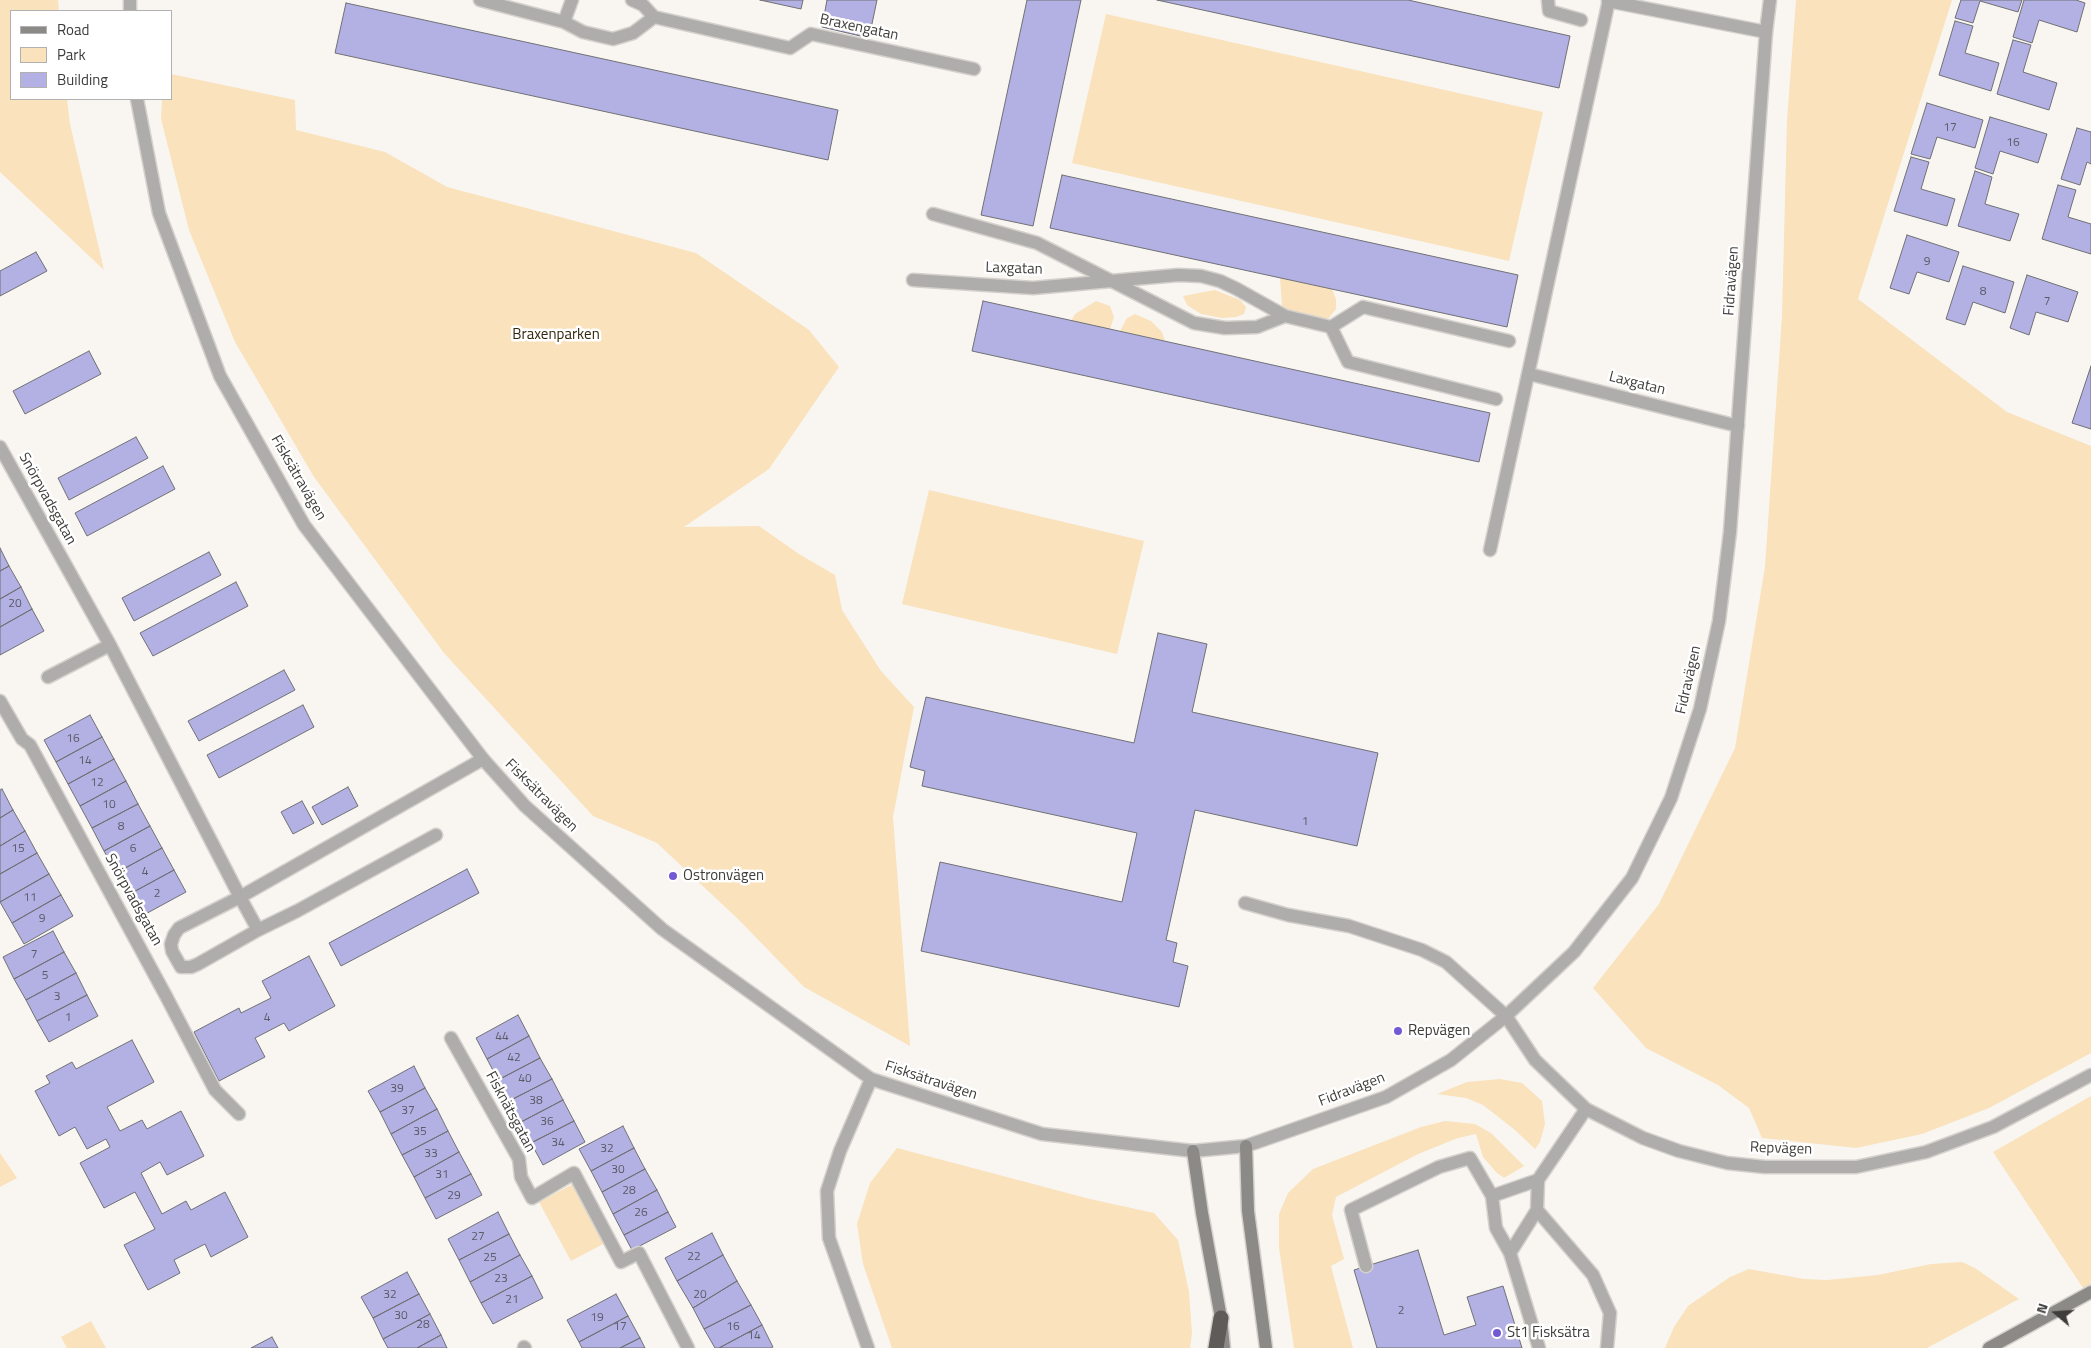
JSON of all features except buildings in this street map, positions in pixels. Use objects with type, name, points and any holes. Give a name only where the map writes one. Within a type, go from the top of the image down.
[{"type":"highway","points":[[1216,1348],[1221,1318]]},
{"type":"main road","points":[[1246,1146],[1248,1211],[1266,1348]]},
{"type":"main road","points":[[1193,1151],[1221,1318],[1224,1348]]},
{"type":"main road","points":[[1989,1348],[2091,1292]]},
{"type":"street","points":[[480,0],[564,22],[583,32],[613,39],[633,33],[654,17]]},
{"type":"street","points":[[564,22],[572,0]]},
{"type":"street","name":"Braxengatan","points":[[632,0],[643,5],[654,17],[790,48],[811,34],[974,69]]},
{"type":"street","points":[[1548,0],[1549,11],[1581,20]]},
{"type":"street","points":[[1490,550],[1609,0],[1766,32]]},
{"type":"street","name":"Fidravägen","points":[[1246,1146],[1386,1097],[1451,1060],[1506,1016],[1574,952],[1632,878],[1671,798],[1700,709],[1719,622],[1730,532],[1766,32],[1770,0]]},
{"type":"street","name":"Fisksätravägen","points":[[137,100],[159,213],[220,376],[304,524],[483,759],[525,806],[566,845],[662,929],[871,1079],[1042,1134],[1193,1151],[1246,1146]]},
{"type":"street","name":"Laxgatan","points":[[933,214],[1037,243],[1194,323],[1225,328],[1257,327],[1284,316]]},
{"type":"street","name":"Laxgatan","points":[[913,280],[1033,288],[1178,275],[1200,276],[1220,281],[1237,289],[1284,316],[1331,328]]},
{"type":"street","points":[[1496,399],[1348,362],[1331,328],[1363,307],[1509,341]]},
{"type":"street","name":"Laxgatan","points":[[1529,374],[1738,426]]},
{"type":"street","name":"Snörpvadsgatan","points":[[0,447],[110,645],[240,897]]},
{"type":"street","points":[[48,677],[110,645]]},
{"type":"street","name":"Snörpvadsgatan","points":[[0,701],[22,739],[30,745],[215,1090],[239,1114]]},
{"type":"street","points":[[436,834],[192,967],[181,967],[172,951],[171,944],[179,928],[240,897],[483,759]]},
{"type":"street","points":[[240,897],[258,930]]},
{"type":"street","name":"Repvägen","points":[[1245,903],[1288,915],[1349,926],[1422,950],[1446,962],[1506,1016],[1535,1060],[1586,1110],[1652,1141],[1679,1151],[1727,1163],[1765,1167],[1856,1167],[1926,1152],[1993,1127],[2091,1075]]},
{"type":"street","name":"Fisknätsgatan","points":[[450,1038],[519,1158],[522,1177],[532,1198],[574,1173],[621,1262],[639,1253],[688,1348]]},
{"type":"street","points":[[868,1348],[829,1238],[827,1191],[840,1151],[871,1079]]},
{"type":"street","points":[[1510,1253],[1537,1210],[1538,1180],[1586,1110]]},
{"type":"street","points":[[1366,1266],[1351,1210],[1439,1167],[1470,1158],[1492,1196],[1496,1228],[1510,1253],[1539,1348]]},
{"type":"street","points":[[1492,1196],[1538,1180]]},
{"type":"street","points":[[1537,1210],[1593,1275],[1610,1313],[1607,1348]]},
{"type":"green space","points":[[0,0],[58,0],[59,10],[10,10],[10,100],[67,100],[70,124],[104,270],[0,172]]},
{"type":"green space","points":[[1796,0],[1952,0],[1858,299],[2007,412],[2091,446],[2091,1053],[1989,1108],[1922,1134],[1856,1148],[1762,1138],[1749,1108],[1718,1085],[1646,1048],[1593,988],[1659,904],[1735,748],[1765,567],[1782,316],[1787,120]]},
{"type":"green space","points":[[1106,14],[1543,112],[1509,261],[1072,163]]},
{"type":"green space","name":"Braxenparken","points":[[172,74],[295,100],[296,130],[385,152],[447,187],[696,253],[809,330],[839,367],[769,469],[684,527],[759,526],[799,554],[835,575],[842,610],[881,671],[914,707],[893,817],[910,1046],[804,987],[739,920],[657,843],[593,816],[444,653],[314,477],[235,342],[189,230],[161,119],[162,100],[172,100]]},
{"type":"green space","points":[[1280,278],[1332,289],[1336,299],[1336,309],[1328,319],[1313,319],[1290,313],[1282,306]]},
{"type":"green space","points":[[1215,290],[1240,300],[1246,307],[1244,314],[1236,317],[1222,318],[1201,314],[1187,305],[1183,296]]},
{"type":"green space","points":[[1096,301],[1110,306],[1114,317],[1110,329],[1071,321],[1075,314]]},
{"type":"green space","points":[[1135,314],[1151,321],[1162,332],[1165,341],[1120,331],[1127,318]]},
{"type":"green space","points":[[929,490],[1144,541],[1117,654],[902,604]]},
{"type":"green space","points":[[1500,1079],[1522,1083],[1542,1101],[1545,1124],[1540,1142],[1535,1149],[1515,1130],[1483,1105],[1466,1098],[1437,1094],[1467,1082]]},
{"type":"green space","points":[[2091,1096],[2091,1300],[1993,1152]]},
{"type":"green space","points":[[1445,1121],[1475,1124],[1491,1133],[1524,1166],[1504,1178],[1483,1157],[1476,1134],[1458,1138],[1418,1154],[1336,1197],[1332,1215],[1344,1259],[1331,1266],[1353,1348],[1294,1348],[1279,1248],[1279,1214],[1288,1193],[1313,1169],[1421,1127]]},
{"type":"green space","points":[[897,1148],[1090,1199],[1154,1213],[1178,1240],[1189,1292],[1192,1333],[1190,1348],[892,1348],[863,1264],[857,1224],[870,1183]]},
{"type":"green space","points":[[0,1153],[17,1178],[0,1187]]},
{"type":"green space","points":[[575,1183],[607,1242],[571,1261],[539,1202]]},
{"type":"green space","points":[[1962,1262],[1975,1268],[2019,1299],[1927,1348],[1665,1348],[1674,1327],[1688,1306],[1730,1277],[1749,1269],[1804,1279],[1827,1280],[1878,1275],[1931,1264]]},
{"type":"green space","points":[[91,1321],[106,1348],[67,1348],[61,1337]]},
{"type":"place","name":"Ostronvägen","points":[[673,876]]},
{"type":"place","name":"Repvägen","points":[[1398,1031]]},
{"type":"place","name":"St1 Fisksätra","points":[[1497,1333]]}]
